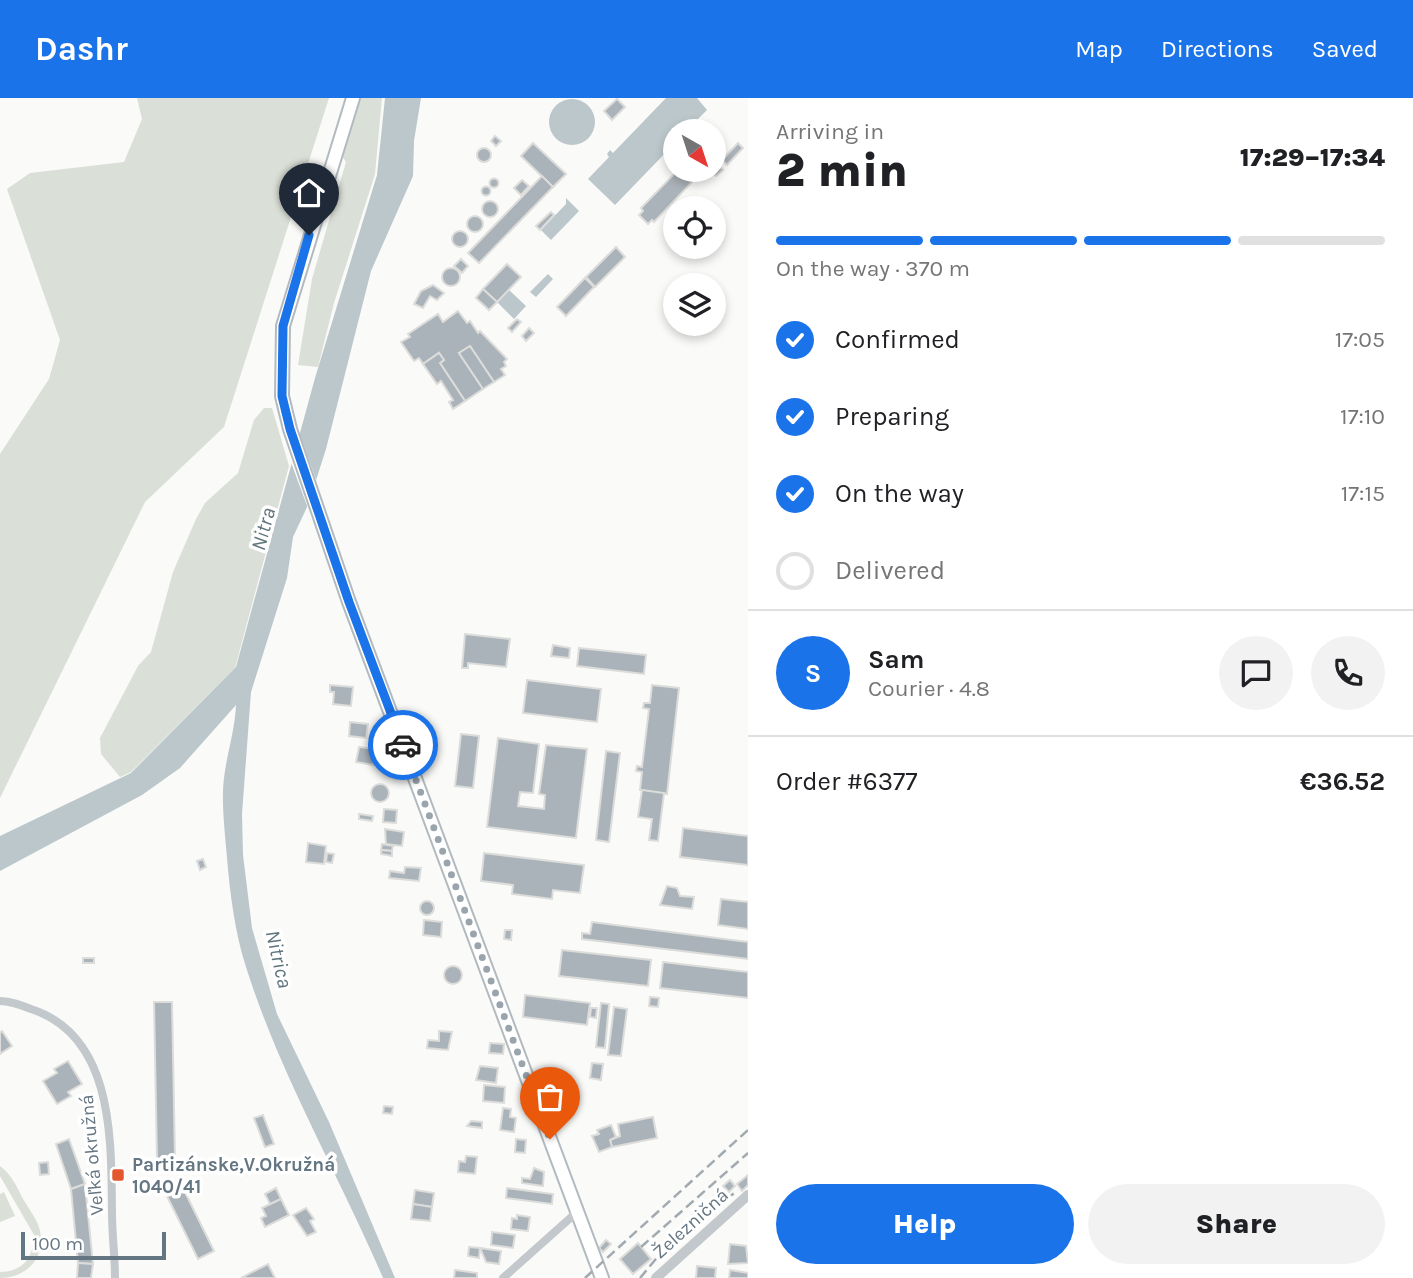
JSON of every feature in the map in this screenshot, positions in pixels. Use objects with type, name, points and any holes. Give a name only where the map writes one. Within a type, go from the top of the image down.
[{"type":"main road","points":[[353,98],[283,326],[282,396],[290,429],[332,549],[602,1278]]},
{"type":"street","name":"Veľká okružná","points":[[0,1002],[41,1012],[58,1022],[84,1049],[98,1074],[105,1098],[109,1145],[115,1278]]},
{"type":"street","name":"Železničná","points":[[656,1278],[748,1195]]},
{"type":"street","points":[[503,1278],[577,1212]]},
{"type":"shaded area","points":[[137,98],[329,98],[224,427],[145,502],[0,798],[0,454],[49,379],[60,340],[7,189],[30,173],[124,162],[142,119]]},
{"type":"shaded area","points":[[359,98],[382,98],[375,174],[334,303],[318,367],[298,365],[312,279],[346,162],[340,153]]},
{"type":"shaded area","points":[[385,98],[421,98],[414,141],[413,176],[371,271],[326,449],[308,505],[293,537],[287,578],[251,692],[242,814],[243,855],[252,928],[277,1014],[329,1122],[395,1278],[383,1278],[276,1047],[242,954],[231,899],[223,808],[224,778],[236,705],[180,768],[142,795],[0,871],[0,836],[131,773],[236,667],[315,378],[377,175]]},
{"type":"shaded area","points":[[666,98],[697,98],[707,110],[698,119],[663,119],[663,155],[615,205],[588,179],[609,157],[607,154],[610,150],[613,153]]},
{"type":"shaded area","points":[[572,99],[588,106],[595,122],[588,138],[572,145],[556,138],[549,122],[556,106]]},
{"type":"shaded area","points":[[566,198],[579,211],[551,240],[541,230],[566,204]]},
{"type":"shaded area","points":[[548,274],[553,279],[536,297],[530,292]]},
{"type":"shaded area","points":[[509,290],[526,306],[514,319],[497,302]]},
{"type":"shaded area","points":[[264,408],[272,408],[289,466],[235,668],[131,772],[120,777],[101,754],[100,738],[138,666],[151,652],[173,572],[196,519],[205,503],[238,473],[254,420]]},
{"type":"shaded area","points":[[0,1166],[13,1180],[35,1218],[41,1241],[37,1258],[32,1265],[18,1275],[0,1278],[0,1272],[15,1269],[26,1262],[32,1250],[34,1235],[0,1176]]},
{"type":"shaded area","points":[[4,1192],[15,1216],[0,1222],[0,1194]]},
{"type":"pier","points":[[297,427],[318,485],[309,511],[289,457]]},
{"type":"building","points":[[617,99],[625,107],[612,120],[604,111]]},
{"type":"building","points":[[495,136],[501,141],[496,146],[491,141]]},
{"type":"building","points":[[533,143],[566,174],[553,187],[521,156]]},
{"type":"building","points":[[738,143],[743,148],[727,165],[726,156]]},
{"type":"building","points":[[484,148],[489,150],[489,160],[484,162],[479,160],[477,155],[479,150]]},
{"type":"building","points":[[542,176],[553,187],[479,263],[468,253]]},
{"type":"building","points":[[494,179],[498,183],[494,187],[490,183]]},
{"type":"building","points":[[522,180],[529,186],[521,195],[514,188]]},
{"type":"building","points":[[666,182],[692,182],[679,196],[663,196],[663,213],[654,222],[652,220],[648,224],[639,215],[643,211],[641,208]]},
{"type":"building","points":[[486,187],[490,191],[486,195],[482,191]]},
{"type":"building","points":[[490,201],[496,203],[496,215],[490,217],[484,215],[482,209],[484,203]]},
{"type":"building","points":[[551,212],[554,215],[540,230],[536,226]]},
{"type":"building","points":[[475,216],[481,218],[481,230],[475,232],[469,230],[467,224],[469,218]]},
{"type":"building","points":[[460,231],[466,233],[466,245],[460,247],[454,245],[452,239],[454,233]]},
{"type":"building","points":[[616,247],[625,257],[595,287],[586,277]]},
{"type":"building","points":[[461,259],[468,266],[462,273],[454,266]]},
{"type":"building","points":[[507,264],[521,277],[497,302],[483,289]]},
{"type":"building","points":[[451,268],[457,271],[460,277],[457,283],[451,286],[445,283],[442,277],[445,271]]},
{"type":"building","points":[[585,278],[594,287],[566,316],[557,307]]},
{"type":"building","points":[[433,285],[444,293],[437,300],[430,296],[423,308],[414,304],[421,291]]},
{"type":"building","points":[[483,289],[497,302],[489,310],[476,298]]},
{"type":"building","points":[[458,311],[467,323],[470,321],[478,333],[480,331],[507,359],[504,362],[506,366],[501,369],[505,375],[494,382],[470,346],[459,353],[483,389],[465,401],[440,363],[444,360],[439,353],[423,364],[419,358],[414,361],[401,342],[410,337],[408,334],[438,314],[443,322]]},
{"type":"building","points":[[517,319],[521,322],[512,332],[508,328]]},
{"type":"building","points":[[529,328],[534,333],[526,341],[522,336]]},
{"type":"building","points":[[470,346],[494,382],[483,389],[459,353]]},
{"type":"building","points":[[439,353],[444,360],[440,363],[465,401],[453,409],[449,402],[453,400],[441,381],[437,384],[423,364]]},
{"type":"building","points":[[465,634],[510,639],[506,667],[468,663],[468,668],[462,668]]},
{"type":"building","points":[[553,645],[570,648],[569,658],[551,656]]},
{"type":"building","points":[[579,648],[646,655],[644,674],[577,666]]},
{"type":"building","points":[[527,680],[601,689],[597,722],[523,713]]},
{"type":"building","points":[[330,685],[353,687],[351,706],[333,704],[334,692],[330,692]]},
{"type":"building","points":[[652,685],[679,688],[667,794],[640,790],[642,772],[636,771],[637,766],[642,767],[649,709],[643,708],[644,703],[650,703]]},
{"type":"building","points":[[350,722],[368,724],[366,738],[349,736]]},
{"type":"building","points":[[461,734],[479,736],[473,788],[455,786]]},
{"type":"building","points":[[498,738],[539,744],[533,793],[520,792],[518,806],[544,809],[545,795],[539,794],[546,745],[587,749],[576,838],[487,827]]},
{"type":"building","points":[[359,747],[375,749],[373,765],[356,762]]},
{"type":"building","points":[[606,751],[620,753],[609,842],[596,840]]},
{"type":"building","points":[[380,784],[386,787],[389,793],[386,799],[380,802],[374,799],[371,793],[374,787]]},
{"type":"building","points":[[642,790],[664,793],[658,841],[649,840],[652,819],[638,817]]},
{"type":"building","points":[[384,809],[397,810],[396,823],[383,822]]},
{"type":"building","points":[[359,814],[373,816],[372,821],[359,819]]},
{"type":"building","points":[[683,828],[748,836],[748,865],[680,857]]},
{"type":"building","points":[[385,829],[404,832],[402,846],[386,844]]},
{"type":"building","points":[[308,843],[326,846],[324,864],[306,862]]},
{"type":"building","points":[[382,844],[393,846],[392,851],[381,850]]},
{"type":"building","points":[[381,850],[392,851],[392,856],[381,854]]},
{"type":"building","points":[[327,853],[334,854],[332,863],[326,862]]},
{"type":"building","points":[[484,853],[584,865],[580,893],[553,890],[552,899],[512,894],[513,885],[481,881]]},
{"type":"building","points":[[203,859],[206,867],[200,870],[197,861]]},
{"type":"building","points":[[405,867],[421,868],[419,881],[389,878],[390,871],[404,873]]},
{"type":"building","points":[[667,886],[677,888],[680,896],[694,897],[692,909],[660,905]]},
{"type":"building","points":[[721,899],[748,902],[748,929],[718,925]]},
{"type":"building","points":[[424,901],[430,901],[434,908],[430,915],[424,915],[420,911],[420,905]]},
{"type":"building","points":[[424,920],[442,922],[441,937],[423,935]]},
{"type":"building","points":[[592,922],[748,942],[748,959],[582,939],[582,933],[590,934]]},
{"type":"building","points":[[505,930],[512,930],[511,940],[504,939]]},
{"type":"building","points":[[562,950],[651,960],[648,986],[559,976]]},
{"type":"building","points":[[83,958],[94,958],[94,963],[83,963]]},
{"type":"building","points":[[663,962],[748,972],[748,998],[660,988]]},
{"type":"building","points":[[453,966],[459,969],[462,975],[459,981],[453,984],[447,981],[444,975],[447,969]]},
{"type":"building","points":[[525,995],[590,1003],[587,1025],[523,1017]]},
{"type":"building","points":[[650,997],[659,998],[658,1007],[649,1006]]},
{"type":"building","points":[[154,1002],[172,1002],[175,1159],[157,1159]]},
{"type":"building","points":[[601,1003],[609,1004],[605,1048],[596,1047]]},
{"type":"building","points":[[614,1007],[627,1009],[621,1056],[608,1055]]},
{"type":"building","points":[[591,1008],[597,1008],[596,1018],[590,1017]]},
{"type":"building","points":[[2,1031],[12,1046],[0,1054],[0,1033]]},
{"type":"building","points":[[439,1031],[452,1032],[448,1050],[427,1048],[428,1040],[439,1041]]},
{"type":"building","points":[[490,1043],[504,1044],[503,1054],[489,1053]]},
{"type":"building","points":[[68,1061],[82,1084],[68,1092],[71,1096],[57,1104],[43,1081],[57,1073],[54,1069]]},
{"type":"building","points":[[592,1063],[603,1064],[601,1080],[590,1078]]},
{"type":"building","points":[[480,1066],[498,1068],[496,1083],[476,1080]]},
{"type":"building","points":[[551,1074],[559,1075],[557,1088],[549,1087]]},
{"type":"building","points":[[484,1085],[505,1087],[504,1103],[483,1101]]},
{"type":"building","points":[[384,1106],[393,1107],[392,1114],[383,1113]]},
{"type":"building","points":[[503,1108],[511,1109],[510,1117],[516,1118],[514,1132],[500,1130]]},
{"type":"building","points":[[263,1115],[274,1144],[265,1147],[254,1118]]},
{"type":"building","points":[[653,1117],[657,1138],[612,1147],[610,1140],[620,1136],[618,1124]]},
{"type":"building","points":[[471,1121],[482,1122],[482,1128],[467,1126]]},
{"type":"building","points":[[611,1125],[616,1137],[610,1140],[612,1147],[599,1152],[592,1136],[599,1134],[597,1130]]},
{"type":"building","points":[[69,1139],[85,1184],[71,1189],[56,1144]]},
{"type":"building","points":[[516,1139],[526,1140],[525,1153],[515,1152]]},
{"type":"building","points":[[466,1156],[477,1157],[475,1174],[458,1172],[459,1161],[465,1162]]},
{"type":"building","points":[[48,1162],[49,1174],[40,1175],[39,1163]]},
{"type":"building","points":[[534,1168],[544,1172],[543,1186],[522,1183],[522,1178],[530,1179]]},
{"type":"building","points":[[748,1175],[748,1185],[742,1191],[737,1184]]},
{"type":"building","points":[[179,1180],[214,1251],[198,1259],[163,1188]]},
{"type":"building","points":[[730,1180],[735,1186],[729,1192],[723,1186]]},
{"type":"building","points":[[85,1184],[93,1264],[78,1263],[71,1189]]},
{"type":"building","points":[[276,1188],[281,1199],[270,1204],[265,1194]]},
{"type":"building","points":[[507,1188],[553,1194],[552,1204],[506,1198]]},
{"type":"building","points":[[415,1190],[434,1193],[432,1207],[413,1204]]},
{"type":"building","points":[[281,1199],[289,1215],[265,1227],[261,1218],[266,1216],[262,1208]]},
{"type":"building","points":[[413,1204],[432,1207],[430,1221],[411,1219]]},
{"type":"building","points":[[306,1208],[314,1219],[310,1221],[316,1232],[307,1236],[293,1215]]},
{"type":"building","points":[[517,1215],[530,1217],[528,1231],[511,1229],[512,1218],[517,1219]]},
{"type":"building","points":[[492,1232],[515,1235],[513,1248],[491,1245]]},
{"type":"building","points":[[606,1240],[611,1244],[603,1252],[599,1248]]},
{"type":"building","points":[[638,1243],[651,1259],[633,1274],[620,1259]]},
{"type":"building","points":[[730,1244],[746,1246],[748,1263],[728,1264]]},
{"type":"building","points":[[469,1247],[480,1248],[479,1258],[468,1256]]},
{"type":"building","points":[[480,1248],[501,1251],[499,1264],[486,1262]]},
{"type":"building","points":[[78,1263],[93,1264],[91,1278],[77,1278]]},
{"type":"building","points":[[268,1264],[275,1278],[241,1278]]},
{"type":"building","points":[[697,1266],[716,1268],[715,1278],[696,1278]]},
{"type":"building","points":[[455,1270],[477,1273],[477,1278],[454,1278]]},
{"type":"building","points":[[730,1270],[748,1273],[748,1278],[729,1278]]},
{"type":"railway","points":[[585,1278],[748,1130]]},
{"type":"railway","points":[[641,1247],[748,1153]]},
{"type":"railway","points":[[690,1227],[737,1191]]},
{"type":"railway","points":[[640,1278],[696,1211]]},
{"type":"way so far","points":[[403,745],[550,1139]]},
{"type":"place","name":"Partizánske,V.Okružná 1040/41","points":[[118,1175]]},
{"type":"route","points":[[309,235],[283,326],[281,392],[290,429],[349,602],[403,745]]},
{"type":"water label","name":"Nitra","points":[[263,529]]},
{"type":"water label","name":"Nitrica","points":[[279,959]]}]
